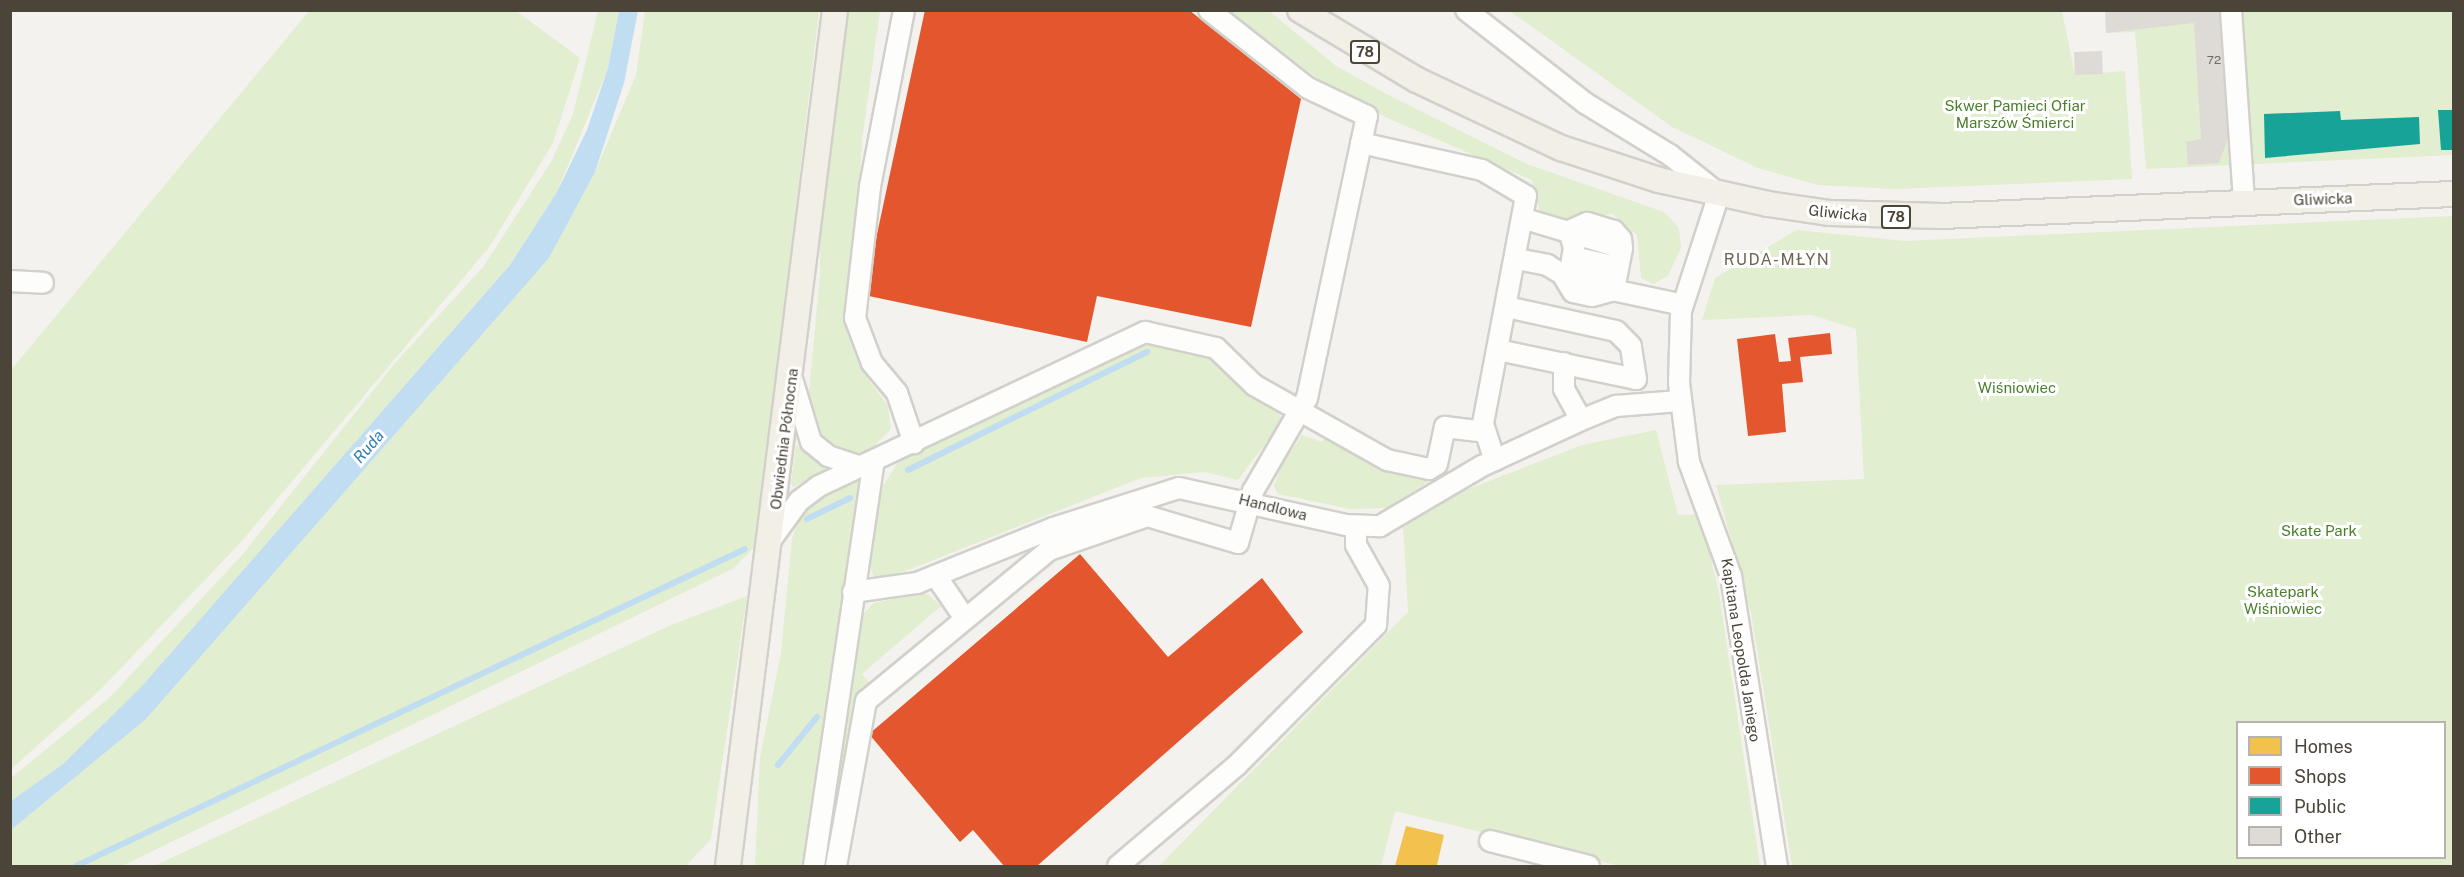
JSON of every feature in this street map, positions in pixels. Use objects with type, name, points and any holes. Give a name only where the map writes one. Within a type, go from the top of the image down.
[{"type":"main road","name":"Obwiednia Północna","points":[[728,867],[772,538],[835,10]]},
{"type":"main road","name":"Gliwicka","points":[[1300,10],[1352,45],[1471,107],[1561,148],[1659,180],[1719,194],[1830,213],[1885,217],[2454,194]]},
{"type":"street","points":[[904,10],[870,187],[855,318],[872,363],[897,393],[914,443]]},
{"type":"street","points":[[836,867],[864,705],[964,617],[1049,550],[1140,517],[1166,519],[1238,543],[1250,500],[1309,393],[1367,116],[1308,88],[1209,10]]},
{"type":"street","points":[[1466,10],[1585,103],[1670,155],[1719,194]]},
{"type":"street","points":[[2230,10],[2244,202]]},
{"type":"street","points":[[1361,143],[1466,165],[1513,184],[1526,196],[1525,219],[1498,350],[1485,432],[1495,459]]},
{"type":"street","points":[[1659,180],[1670,155]]},
{"type":"street","name":"Kapitana Leopolda Janiego","points":[[1719,194],[1683,304],[1677,345],[1680,401],[1691,470],[1731,576],[1777,867]]},
{"type":"street","points":[[1525,219],[1569,231],[1587,223],[1606,228],[1617,234],[1617,271]]},
{"type":"street","points":[[1569,231],[1573,256],[1570,272],[1617,271],[1683,304]]},
{"type":"street","points":[[1517,260],[1547,265],[1565,279],[1617,271]]},
{"type":"street","points":[[10,281],[42,283]]},
{"type":"street","points":[[1498,350],[1636,379],[1631,346],[1616,331],[1507,307]]},
{"type":"street","points":[[772,538],[809,492],[1144,332],[1216,348],[1254,385],[1377,456],[1429,469],[1437,464],[1445,427],[1485,432]]},
{"type":"street","points":[[1564,363],[1564,389],[1581,420]]},
{"type":"street","points":[[791,377],[811,442],[828,456],[866,463]]},
{"type":"street","name":"Handlowa","points":[[854,592],[888,590],[936,576],[1151,494],[1192,488],[1356,527],[1396,520],[1495,459],[1581,420],[1616,406],[1680,401]]},
{"type":"street","points":[[814,867],[854,592],[866,463]]},
{"type":"street","points":[[1118,867],[1237,765],[1376,625],[1379,586],[1356,545],[1356,527]]},
{"type":"street","points":[[936,576],[964,617]]},
{"type":"street","points":[[1490,841],[1589,867]]},
{"type":"green space","points":[[310,10],[516,11],[580,58],[553,143],[490,246],[241,542],[101,689],[11,769],[11,370]]},
{"type":"green space","points":[[598,11],[619,11],[608,68],[557,192],[510,265],[142,686],[63,764],[11,801],[11,778],[109,698],[242,555],[395,363],[483,267],[551,162],[573,114]]},
{"type":"green space","points":[[645,11],[819,11],[756,545],[734,568],[122,866],[11,866],[11,830],[146,719],[549,258],[595,172],[636,75]]},
{"type":"green space","points":[[847,11],[880,11],[862,140],[852,340],[863,372],[888,406],[891,429],[863,457],[821,440],[808,403],[820,275],[820,213]]},
{"type":"green space","points":[[1229,11],[1269,11],[1336,66],[1392,97],[1527,164],[1664,212],[1679,228],[1681,248],[1668,276],[1653,284],[1641,278],[1637,235],[1612,214],[1543,225],[1532,180],[1385,117],[1324,83]]},
{"type":"green space","name":"Skwer Pamięci Ofiar Marszów Śmierci","points":[[1510,11],[2062,11],[2075,75],[2125,71],[2132,179],[1895,189],[1818,185],[1758,168],[1672,127]]},
{"type":"green space","points":[[2105,11],[2453,11],[2453,155],[2146,169],[2135,32],[2106,33]]},
{"type":"green space","name":"Wiśniowiec","points":[[2453,216],[2453,866],[1792,866],[1751,613],[1716,485],[1864,479],[1856,329],[1812,315],[1702,320],[1715,278],[1797,230],[1905,241]]},
{"type":"green space","points":[[1141,341],[1208,352],[1227,366],[1243,389],[1276,406],[1282,421],[1238,480],[1205,472],[1141,478],[903,572],[874,578],[868,561],[879,492],[903,455]]},
{"type":"green space","points":[[1656,430],[1678,515],[1700,514],[1719,593],[1760,866],[1620,866],[1395,811],[1381,866],[1159,866],[1408,612],[1403,526],[1458,493],[1582,445]]},
{"type":"green space","points":[[1302,435],[1322,442],[1325,437],[1378,467],[1433,479],[1387,508],[1350,509],[1278,494],[1274,486],[1281,467]]},
{"type":"green space","points":[[796,445],[826,470],[793,487],[791,484]]},
{"type":"green space","points":[[860,479],[804,866],[755,866],[760,757],[781,653],[792,539],[801,511],[824,491]]},
{"type":"green space","points":[[925,592],[941,606],[862,674],[872,686],[829,866],[822,866],[859,618],[874,603]]},
{"type":"green space","points":[[747,596],[711,839],[686,866],[154,866],[671,625]]},
{"type":"water","name":"Ruda","points":[[619,11],[638,11],[624,83],[595,172],[549,258],[146,719],[11,830],[11,801],[63,764],[142,686],[510,265],[557,192],[587,130],[608,68]]},
{"type":"building: Homes","points":[[1406,826],[1444,835],[1437,865],[1395,866]]},
{"type":"building: Shops","points":[[925,10],[1189,10],[1301,99],[1251,327],[1097,296],[1087,342],[864,295]]},
{"type":"building: Shops","points":[[1830,333],[1832,354],[1800,357],[1803,382],[1782,384],[1786,432],[1748,436],[1737,339],[1775,334],[1779,362],[1791,361],[1788,338]]},
{"type":"building: Shops","points":[[1080,554],[1168,657],[1262,578],[1303,632],[1037,866],[1004,866],[973,830],[960,842],[869,734]]},
{"type":"building: Public","points":[[2438,110],[2454,110],[2454,150],[2441,150]]},
{"type":"building: Public","points":[[2340,111],[2341,120],[2419,117],[2420,144],[2265,158],[2264,114]]},
{"type":"building: Other","points":[[2105,10],[2220,10],[2221,20],[2227,20],[2234,137],[2229,136],[2219,163],[2188,165],[2186,142],[2201,139],[2194,23],[2106,33]]},
{"type":"building: Other","points":[[2102,51],[2103,74],[2075,75],[2074,52]]},
{"type":"waterway","points":[[908,470],[1147,352]]},
{"type":"waterway","points":[[807,519],[850,498]]},
{"type":"waterway","points":[[76,866],[745,549]]},
{"type":"waterway","points":[[778,765],[817,717]]},
{"type":"district","name":"RUDA-MŁYN","points":[[1777,260]]},
{"type":"park label","name":"Skate Park","points":[[2319,531]]},
{"type":"park label","name":"Skatepark Wiśniowiec","points":[[2283,600]]}]
